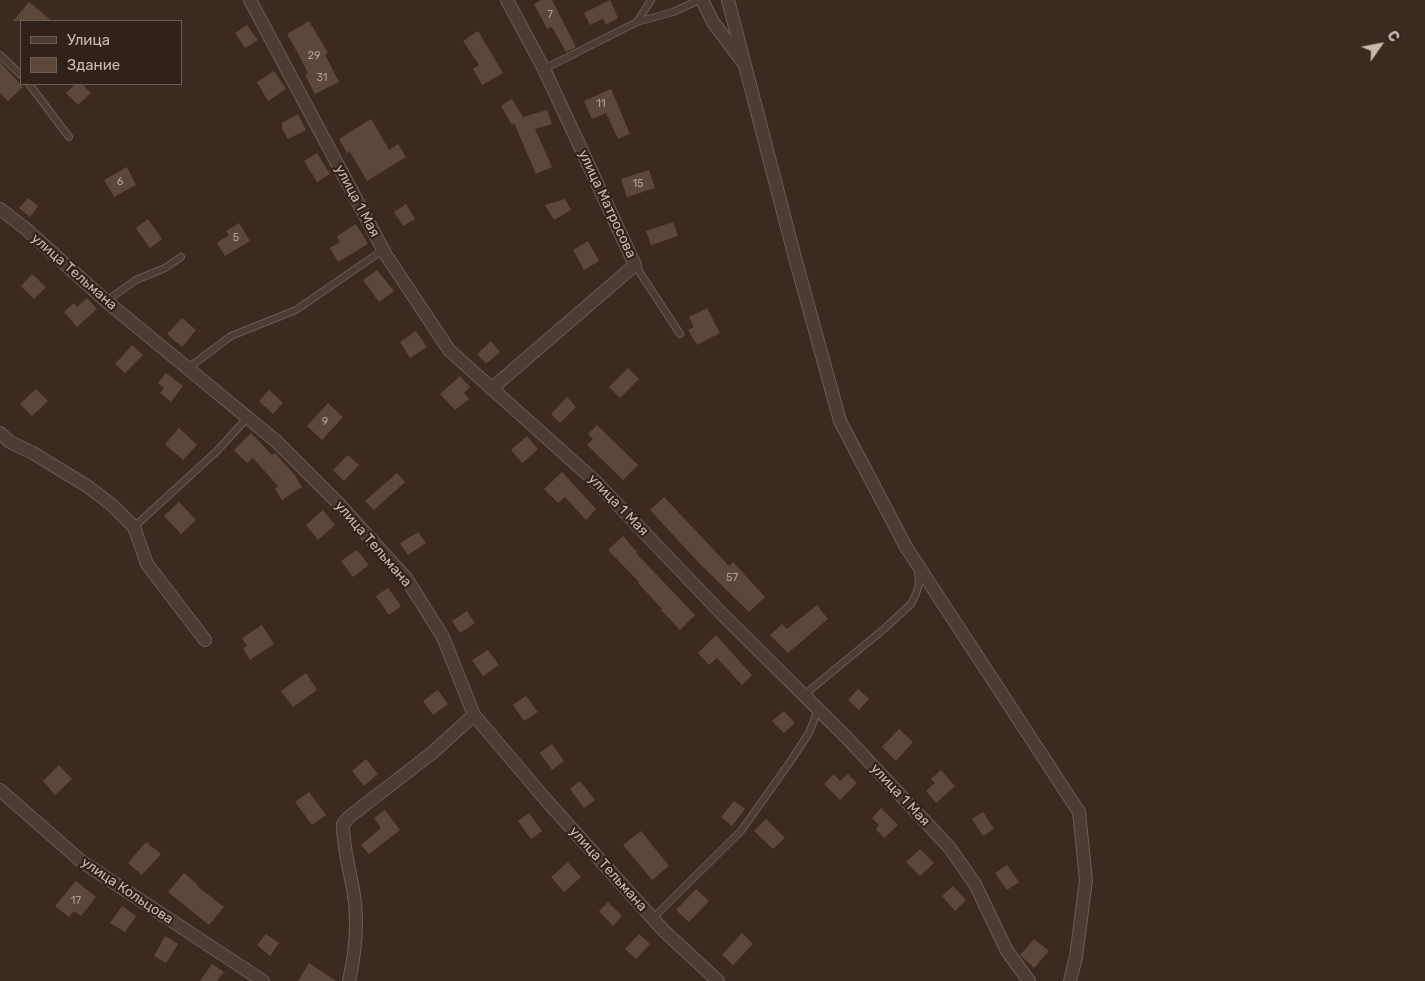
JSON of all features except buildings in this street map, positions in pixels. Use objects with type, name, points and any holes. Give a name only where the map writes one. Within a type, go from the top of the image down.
[{"type":"street","name":"улица 1 Мая","points":[[250,0],[383,250],[449,350],[598,483],[723,615],[846,737],[949,847],[975,884],[1006,951],[1029,981]]},
{"type":"street","name":"улица Матросова","points":[[491,389],[635,265],[544,69],[507,0]]},
{"type":"street","points":[[701,0],[713,22],[745,65]]},
{"type":"street","points":[[728,0],[840,421],[906,547],[1079,812],[1086,880],[1076,957],[1070,981]]},
{"type":"street","name":"улица Тельмана","points":[[0,209],[26,229],[106,301],[276,441],[339,504],[406,578],[443,638],[474,715],[546,800],[664,931],[718,981]]},
{"type":"street","points":[[0,433],[10,442],[33,453],[87,486],[112,505],[134,527],[146,564],[205,640]]},
{"type":"street","points":[[349,981],[355,951],[357,920],[346,856],[343,824],[349,817],[432,753],[474,715]]},
{"type":"street","name":"улица Кольцова","points":[[0,790],[82,861],[263,981]]},
{"type":"lane","points":[[637,22],[652,0]]},
{"type":"lane","points":[[544,69],[637,22],[674,12],[701,0]]},
{"type":"lane","points":[[0,55],[20,74]]},
{"type":"lane","points":[[30,85],[68,137]]},
{"type":"lane","points":[[188,368],[231,336],[296,310],[383,250]]},
{"type":"lane","points":[[106,301],[136,280],[165,268],[181,257]]},
{"type":"lane","points":[[635,265],[680,334]]},
{"type":"lane","points":[[134,527],[217,451],[248,417]]},
{"type":"lane","points":[[804,695],[884,629],[911,604],[919,584],[917,563]]},
{"type":"lane","points":[[653,918],[741,831],[804,740],[818,710]]}]
